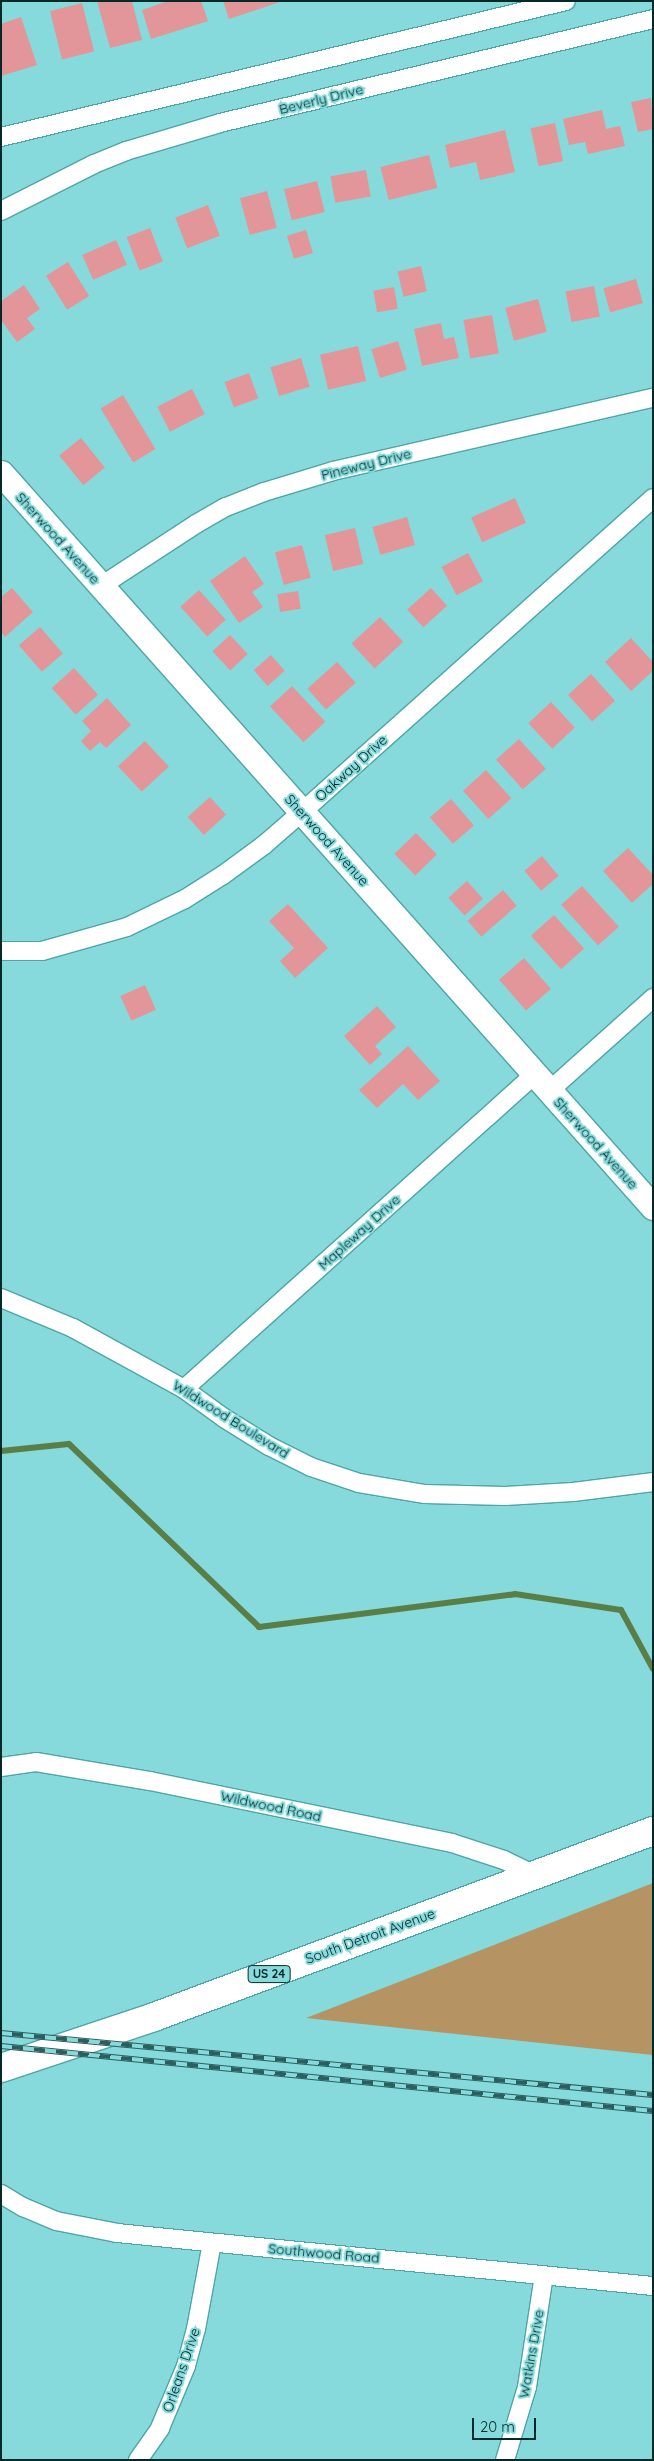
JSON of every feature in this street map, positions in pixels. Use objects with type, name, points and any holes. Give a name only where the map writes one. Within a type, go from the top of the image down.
[{"type":"main road","name":"South Detroit Avenue","points":[[1,2068],[154,2017],[653,1831]]},
{"type":"street","points":[[1,137],[566,1]]},
{"type":"street","name":"Beverly Drive","points":[[1,211],[94,164],[126,151],[220,123],[653,19]]},
{"type":"street","name":"Pineway Drive","points":[[101,586],[196,524],[226,507],[264,492],[333,471],[653,398]]},
{"type":"street","name":"Sherwood Avenue","points":[[1,473],[653,1208]]},
{"type":"street","name":"Oakway Drive","points":[[1,951],[42,951],[127,927],[185,899],[223,875],[264,845],[302,812],[653,498]]},
{"type":"street","name":"Mapleway Drive","points":[[184,1389],[542,1082],[653,998]]},
{"type":"street","name":"Wildwood Boulevard","points":[[1,1298],[73,1328],[184,1389],[224,1418],[269,1446],[311,1467],[359,1483],[424,1494],[504,1496],[573,1492],[653,1482]]},
{"type":"street","name":"Wildwood Road","points":[[1,1767],[36,1762],[150,1780],[452,1843],[504,1860],[535,1875]]},
{"type":"street","name":"Southwood Road","points":[[1,2194],[23,2207],[56,2221],[117,2233],[653,2286]]},
{"type":"street","name":"Orleans Drive","points":[[138,2460],[160,2428],[186,2366],[196,2329],[212,2243]]},
{"type":"street","name":"Watkins Drive","points":[[505,2460],[527,2387],[544,2275]]},
{"type":"shaded area","points":[[653,1883],[653,2055],[306,2018]]},
{"type":"building","points":[[97,1],[132,1],[142,40],[110,48]]},
{"type":"building","points":[[168,1],[201,1],[208,21],[151,39],[142,10]]},
{"type":"building","points":[[223,1],[280,1],[280,2],[229,19]]},
{"type":"building","points":[[82,3],[94,52],[62,59],[50,11]]},
{"type":"building","points":[[21,17],[37,65],[1,76],[1,24]]},
{"type":"building","points":[[651,98],[653,129],[638,132],[631,102]]},
{"type":"building","points":[[602,110],[606,129],[620,126],[625,146],[588,154],[585,142],[569,145],[563,119]]},
{"type":"building","points":[[555,123],[563,161],[539,166],[531,128]]},
{"type":"building","points":[[505,130],[515,172],[480,180],[476,162],[450,168],[445,145]]},
{"type":"building","points":[[429,155],[437,188],[389,200],[380,167]]},
{"type":"building","points":[[366,170],[371,197],[335,203],[331,176]]},
{"type":"building","points":[[317,181],[325,212],[292,220],[284,189]]},
{"type":"building","points":[[267,191],[277,228],[250,235],[240,198]]},
{"type":"building","points":[[208,205],[220,236],[187,248],[175,218]]},
{"type":"building","points":[[150,228],[163,262],[140,271],[127,237]]},
{"type":"building","points":[[306,230],[313,253],[294,259],[287,236]]},
{"type":"building","points":[[116,240],[127,265],[93,280],[82,255]]},
{"type":"building","points":[[68,262],[89,296],[67,310],[46,276]]},
{"type":"building","points":[[421,266],[427,291],[403,297],[398,271]]},
{"type":"building","points":[[636,279],[643,303],[610,312],[603,288]]},
{"type":"building","points":[[24,285],[40,309],[27,318],[35,329],[17,342],[1,320],[1,301]]},
{"type":"building","points":[[594,286],[600,316],[571,322],[566,292]]},
{"type":"building","points":[[394,287],[398,309],[377,312],[373,291]]},
{"type":"building","points":[[538,299],[547,332],[514,341],[505,308]]},
{"type":"building","points":[[492,315],[499,353],[470,358],[463,320]]},
{"type":"building","points":[[441,323],[444,339],[454,337],[459,358],[422,366],[414,329]]},
{"type":"building","points":[[398,341],[407,370],[380,378],[371,349]]},
{"type":"building","points":[[358,346],[366,381],[328,390],[320,355]]},
{"type":"building","points":[[301,358],[310,387],[279,396],[270,367]]},
{"type":"building","points":[[249,373],[258,398],[234,407],[225,382]]},
{"type":"building","points":[[192,389],[205,414],[170,432],[157,407]]},
{"type":"building","points":[[123,395],[155,449],[133,462],[101,408]]},
{"type":"building","points":[[81,438],[105,468],[83,485],[59,456]]},
{"type":"building","points":[[515,498],[526,523],[482,542],[471,518]]},
{"type":"building","points":[[407,517],[415,545],[380,555],[372,527]]},
{"type":"building","points":[[355,528],[363,564],[333,571],[325,535]]},
{"type":"building","points":[[302,545],[311,578],[284,585],[275,552]]},
{"type":"building","points":[[468,553],[483,581],[457,595],[442,567]]},
{"type":"building","points":[[245,556],[264,584],[252,592],[263,607],[239,623],[210,581]]},
{"type":"building","points":[[12,588],[33,612],[5,637],[1,632],[1,597]]},
{"type":"building","points":[[431,588],[447,606],[423,627],[407,609]]},
{"type":"building","points":[[199,590],[226,620],[207,636],[180,607]]},
{"type":"building","points":[[298,591],[301,609],[280,612],[277,594]]},
{"type":"building","points":[[380,617],[403,642],[375,668],[351,644]]},
{"type":"building","points":[[40,627],[63,653],[42,672],[19,645]]},
{"type":"building","points":[[230,635],[248,654],[230,670],[212,651]]},
{"type":"building","points":[[631,638],[653,662],[653,671],[631,691],[605,662]]},
{"type":"building","points":[[271,655],[285,671],[267,686],[254,670]]},
{"type":"building","points":[[337,662],[356,683],[326,710],[307,689]]},
{"type":"building","points":[[74,668],[98,695],[76,715],[52,688]]},
{"type":"building","points":[[591,674],[615,701],[592,721],[568,695]]},
{"type":"building","points":[[292,686],[325,722],[303,742],[270,706]]},
{"type":"building","points":[[107,698],[131,725],[106,748],[100,742],[90,751],[81,741],[91,731],[82,721]]},
{"type":"building","points":[[551,702],[575,728],[552,749],[528,723]]},
{"type":"building","points":[[519,739],[546,769],[523,789],[496,760]]},
{"type":"building","points":[[145,741],[169,767],[142,792],[118,766]]},
{"type":"building","points":[[486,770],[511,798],[488,819],[463,791]]},
{"type":"building","points":[[210,797],[226,815],[204,835],[188,817]]},
{"type":"building","points":[[451,799],[474,825],[453,844],[430,817]]},
{"type":"building","points":[[416,833],[437,855],[415,875],[394,854]]},
{"type":"building","points":[[628,848],[653,875],[653,884],[632,903],[603,871]]},
{"type":"building","points":[[542,856],[559,876],[541,891],[524,871]]},
{"type":"building","points":[[467,881],[483,899],[464,916],[448,898]]},
{"type":"building","points":[[582,886],[619,927],[598,946],[561,905]]},
{"type":"building","points":[[503,890],[517,906],[481,937],[468,921]]},
{"type":"building","points":[[288,904],[328,948],[295,978],[280,961],[294,948],[269,921]]},
{"type":"building","points":[[554,915],[584,948],[561,969],[531,936]]},
{"type":"building","points":[[524,958],[551,989],[526,1011],[499,980]]},
{"type":"building","points":[[145,985],[156,1010],[131,1021],[120,996]]},
{"type":"building","points":[[377,1006],[396,1027],[375,1046],[382,1054],[370,1065],[344,1036]]},
{"type":"building","points":[[408,1046],[440,1081],[418,1100],[403,1084],[377,1108],[359,1090]]},
{"type":"waterway","points":[[1,1451],[69,1444],[259,1627],[515,1594],[621,1610],[653,1669]]},
{"type":"railway","points":[[1,2033],[653,2095]]},
{"type":"railway","points":[[1,2046],[653,2111]]}]
